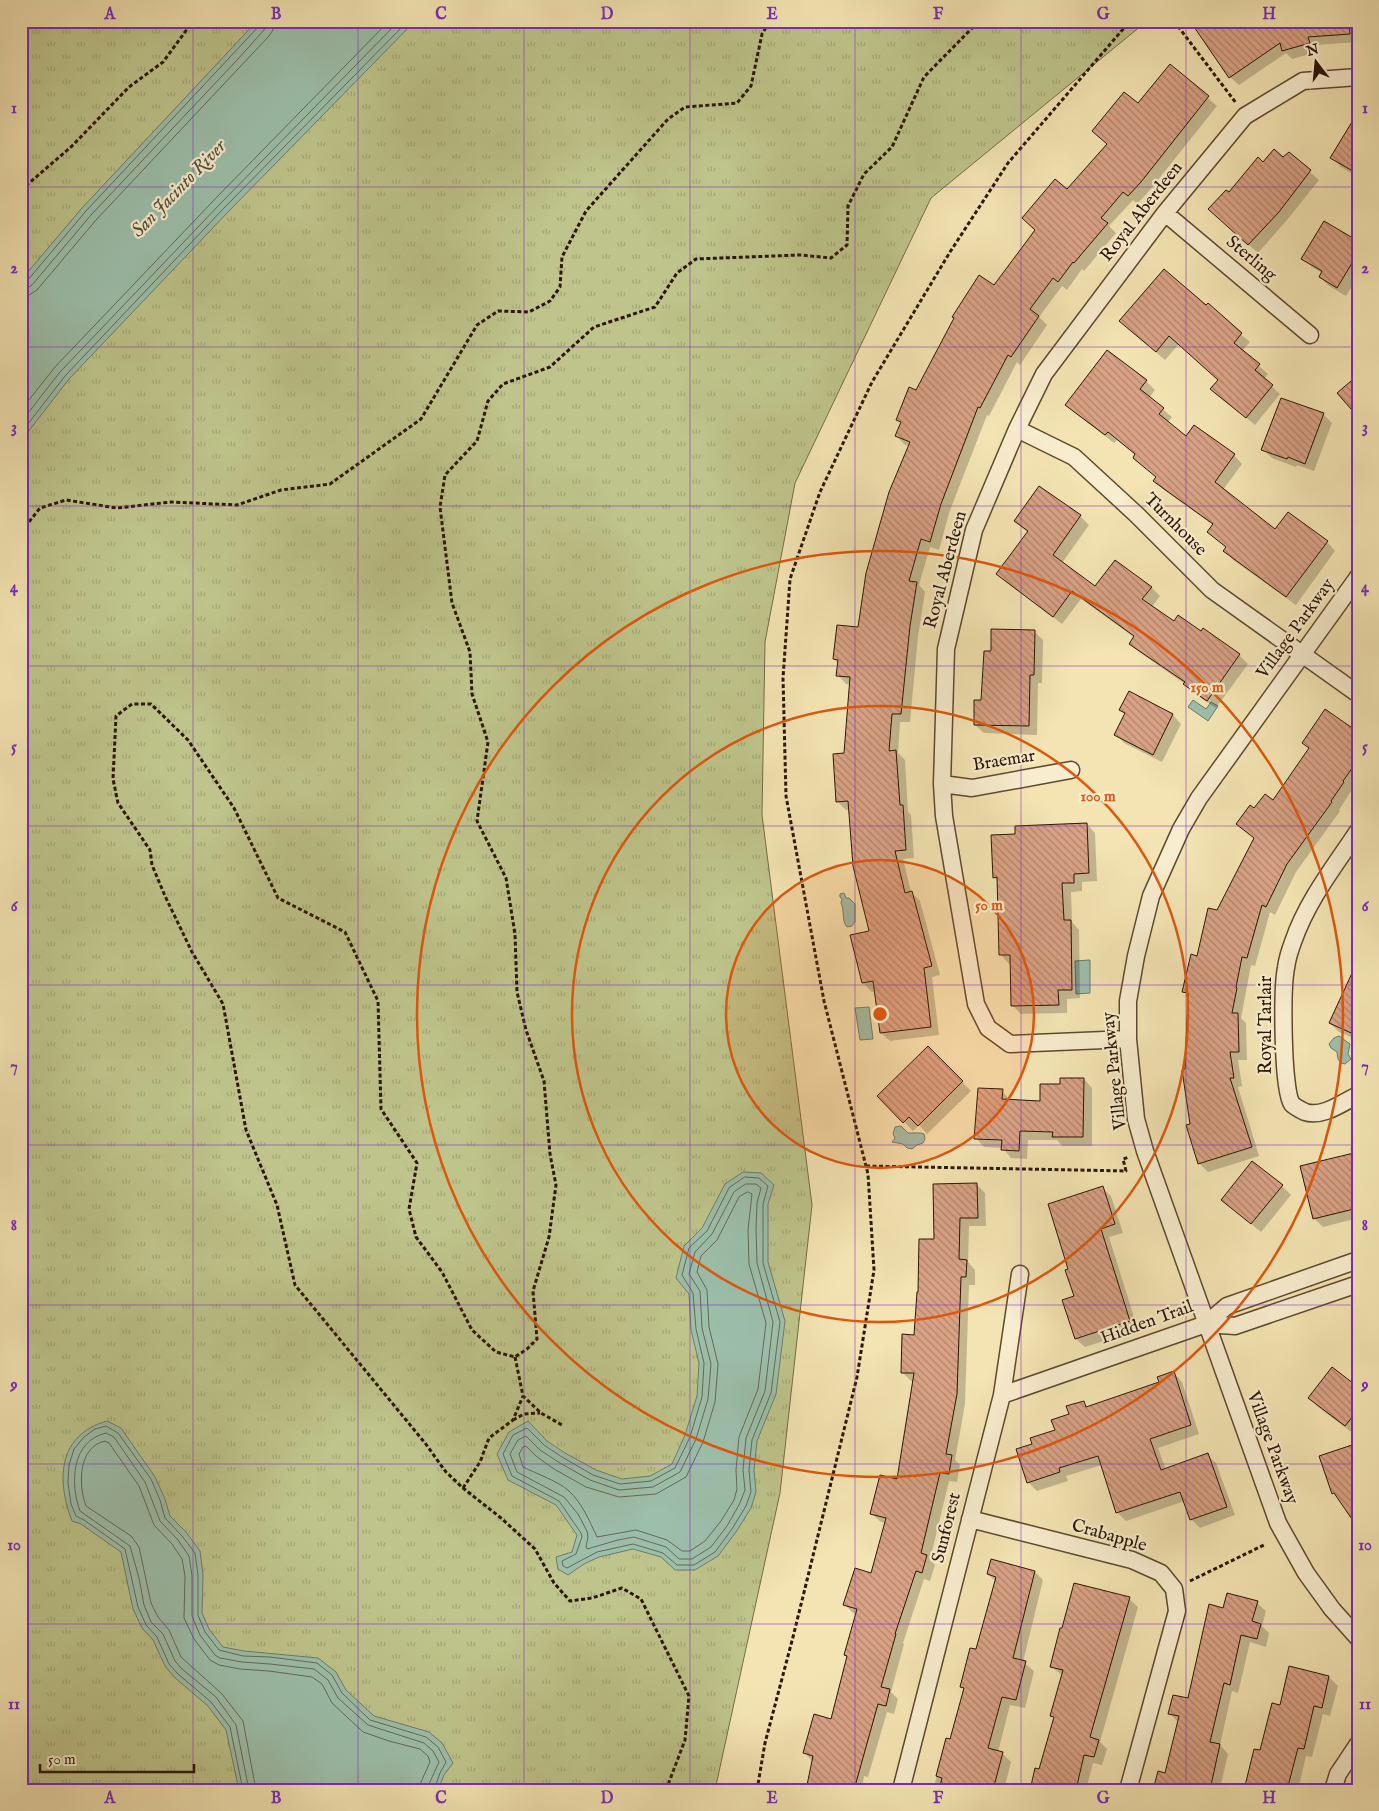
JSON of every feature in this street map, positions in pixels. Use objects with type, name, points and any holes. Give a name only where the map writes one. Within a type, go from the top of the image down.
[{"type":"street","name":"Royal Aberdeen","points":[[1128,1039],[1010,1044],[988,1028],[976,1004],[944,816],[942,784],[946,649],[974,530],[1017,429],[1044,374],[1165,214],[1245,116],[1303,82],[1358,77]]},
{"type":"street","name":"Sterling","points":[[1165,214],[1310,335]]},
{"type":"street","name":"Turnhouse","points":[[1017,429],[1074,457],[1138,515],[1212,590],[1358,694]]},
{"type":"street","name":"Village Parkway","points":[[1358,577],[1199,798],[1181,829],[1151,896],[1142,926],[1128,1001],[1128,1039],[1136,1119],[1145,1151],[1206,1324],[1278,1523],[1306,1573],[1332,1609],[1358,1638]]},
{"type":"street","name":"Braemar","points":[[942,784],[972,788],[1072,770]]},
{"type":"street","name":"Royal Tarlair","points":[[1358,831],[1311,900],[1293,941],[1286,968],[1283,1013],[1287,1086],[1292,1104],[1303,1111],[1317,1113],[1326,1111],[1358,1095]]},
{"type":"street","name":"Hidden Trail","points":[[1002,1395],[1206,1324],[1227,1306],[1358,1260]]},
{"type":"street","name":"Sunforest","points":[[901,1790],[1002,1395],[1020,1274]]},
{"type":"street","points":[[1206,1324],[1235,1326],[1358,1284]]},
{"type":"street","name":"Crabapple","points":[[970,1520],[1132,1560],[1161,1573],[1174,1590]]},
{"type":"street","points":[[1128,1790],[1177,1611],[1174,1590]]},
{"type":"street","points":[[1333,1790],[1338,1774],[1358,1744]]},
{"type":"path","points":[[21,190],[72,146],[129,87],[163,62],[193,21]]},
{"type":"path","points":[[21,532],[40,508],[66,500],[117,508],[171,502],[237,505],[281,490],[330,484],[421,419],[477,325],[498,311],[529,312],[550,301],[560,287],[562,257],[586,211],[668,119],[685,107],[737,102],[751,86],[762,34],[770,21]]},
{"type":"path","points":[[666,1790],[685,1740],[689,1696],[641,1599],[622,1588],[592,1598],[570,1601],[554,1583],[535,1549],[446,1472],[425,1442],[295,1285],[277,1205],[246,1130],[223,1004],[192,952],[165,896],[152,865],[150,850],[118,803],[113,779],[116,716],[132,704],[151,704],[188,740],[234,808],[278,898],[345,932],[378,1001],[382,1109],[417,1163],[410,1208],[416,1237],[442,1272],[472,1330],[496,1352],[515,1356],[527,1349],[537,1338],[533,1291],[549,1237],[556,1185],[550,1154],[544,1080],[526,1030],[518,992],[515,934],[506,878],[477,821],[488,742],[472,694],[470,652],[452,603],[440,507],[445,475],[477,441],[488,401],[503,384],[550,367],[594,327],[655,307],[677,273],[696,259],[800,255],[831,258],[847,245],[848,206],[864,174],[892,147],[924,77],[979,21]]},
{"type":"path","points":[[757,1790],[765,1743],[857,1377],[874,1270],[868,1174],[824,1000],[786,796],[783,678],[790,579],[820,492],[872,382],[950,252],[1008,163],[1130,21]]},
{"type":"path","points":[[1174,21],[1245,116]]},
{"type":"path","points":[[866,1166],[1126,1171],[1123,1159],[1145,1151]]},
{"type":"path","points":[[513,1420],[523,1396],[515,1356]]},
{"type":"path","points":[[523,1396],[541,1413],[562,1424]]},
{"type":"path","points":[[463,1488],[480,1462],[489,1438],[524,1414],[541,1413]]},
{"type":"path","points":[[1174,1590],[1264,1545]]},
{"type":"green space","points":[[21,21],[1147,21],[931,198],[795,483],[765,642],[762,815],[812,1205],[780,1493],[715,1790],[21,1790]]},
{"type":"water","name":"San Jacinto River","points":[[257,21],[415,21],[228,212],[69,379],[21,441],[21,280],[82,208]]},
{"type":"water","points":[[1193,700],[1206,709],[1211,702],[1218,706],[1208,721],[1188,707]]},
{"type":"water","points":[[844,893],[846,898],[849,898],[855,904],[855,922],[852,926],[847,927],[844,921],[842,899],[840,897],[840,894]]},
{"type":"water","points":[[1090,960],[1090,993],[1076,994],[1075,961]]},
{"type":"water","points":[[869,1007],[873,1039],[860,1040],[855,1008]]},
{"type":"water","points":[[1339,1036],[1350,1044],[1348,1054],[1351,1059],[1345,1064],[1341,1063],[1337,1052],[1329,1044],[1334,1038]]},
{"type":"water","points":[[901,1126],[908,1133],[924,1134],[925,1139],[923,1143],[912,1149],[907,1148],[903,1144],[892,1142],[895,1138],[893,1134],[895,1127]]},
{"type":"water","points":[[743,1172],[761,1173],[774,1185],[768,1204],[768,1262],[785,1321],[776,1394],[757,1441],[754,1470],[756,1492],[751,1508],[718,1556],[695,1570],[675,1570],[661,1557],[633,1549],[599,1557],[568,1575],[558,1569],[556,1557],[572,1552],[577,1535],[556,1505],[508,1480],[497,1454],[509,1432],[528,1421],[547,1441],[565,1453],[596,1470],[622,1479],[650,1476],[672,1464],[685,1435],[697,1396],[699,1363],[691,1330],[689,1294],[676,1278],[684,1246],[702,1228],[725,1184]]},
{"type":"water","points":[[107,1421],[121,1428],[155,1477],[170,1516],[186,1532],[200,1551],[203,1575],[202,1613],[209,1629],[223,1647],[244,1651],[318,1658],[336,1672],[346,1690],[374,1716],[429,1732],[442,1743],[453,1763],[444,1775],[438,1790],[239,1790],[226,1730],[208,1706],[174,1677],[165,1666],[153,1640],[142,1628],[133,1609],[121,1552],[81,1524],[72,1521],[64,1490],[65,1460],[70,1448],[79,1437],[91,1428]]},
{"type":"building","points":[[1190,21],[1349,21],[1350,34],[1308,37],[1310,43],[1282,51],[1280,43],[1229,78]]},
{"type":"building","points":[[1170,64],[1209,96],[1141,182],[1128,196],[1123,192],[1101,218],[1108,223],[1058,282],[1053,278],[1030,309],[1039,316],[1011,357],[1008,355],[980,408],[978,407],[941,504],[930,542],[921,539],[909,581],[917,582],[910,626],[901,714],[892,714],[889,751],[896,750],[906,850],[895,851],[905,893],[912,891],[932,966],[924,968],[931,1027],[880,1033],[873,981],[862,983],[850,935],[869,931],[853,866],[848,801],[836,802],[833,754],[844,753],[850,677],[836,676],[838,660],[833,659],[837,625],[858,627],[866,573],[889,492],[910,442],[895,436],[901,422],[896,420],[909,387],[916,390],[954,318],[952,317],[979,275],[994,285],[1035,230],[1022,218],[1055,179],[1067,189],[1107,144],[1092,131],[1124,92],[1138,103]]},
{"type":"building","points":[[1358,112],[1358,174],[1330,158]]},
{"type":"building","points":[[1274,149],[1283,157],[1289,152],[1311,170],[1279,212],[1248,245],[1208,209],[1226,190],[1229,192],[1258,157],[1263,162]]},
{"type":"building","points":[[1324,221],[1358,241],[1358,253],[1337,288],[1319,277],[1322,271],[1301,259]]},
{"type":"building","points":[[1164,269],[1206,305],[1208,303],[1242,333],[1234,343],[1260,364],[1255,370],[1273,385],[1246,418],[1210,389],[1218,380],[1169,336],[1156,352],[1119,321]]},
{"type":"building","points":[[1107,350],[1147,380],[1140,389],[1164,408],[1159,414],[1186,436],[1194,425],[1235,454],[1215,482],[1275,529],[1288,512],[1328,541],[1286,597],[1223,551],[1226,547],[1207,532],[1213,524],[1153,481],[1156,477],[1133,458],[1135,454],[1108,432],[1105,435],[1065,405]]},
{"type":"building","points":[[1358,375],[1358,417],[1337,393]]},
{"type":"building","points":[[1281,398],[1324,413],[1305,464],[1288,457],[1287,459],[1261,450]]},
{"type":"building","points":[[1039,486],[1081,515],[1053,555],[1095,586],[1115,560],[1152,587],[1142,599],[1174,621],[1178,615],[1201,631],[1203,628],[1240,654],[1207,701],[1183,684],[1185,682],[1129,644],[1134,636],[1072,591],[1053,617],[996,574],[1028,531],[1014,521]]},
{"type":"building","points":[[991,629],[1035,630],[1034,675],[1030,675],[1029,726],[974,725],[974,700],[981,700],[984,651],[991,651]]},
{"type":"building","points":[[1129,691],[1173,714],[1153,755],[1114,735],[1125,713],[1119,710]]},
{"type":"building","points":[[1325,709],[1358,732],[1358,760],[1343,781],[1332,802],[1287,864],[1266,907],[1262,905],[1247,958],[1242,957],[1236,987],[1232,1013],[1238,1013],[1239,1052],[1230,1052],[1234,1078],[1230,1078],[1252,1147],[1198,1164],[1186,1125],[1190,1124],[1182,1070],[1185,1069],[1188,993],[1182,992],[1191,954],[1197,956],[1208,908],[1217,910],[1254,838],[1236,824],[1250,805],[1254,808],[1265,794],[1273,800],[1309,748],[1302,743]]},
{"type":"building","points":[[1087,823],[1089,873],[1074,874],[1074,883],[1062,883],[1064,920],[1071,920],[1072,990],[1058,990],[1059,1005],[1011,1006],[1010,955],[999,955],[997,877],[993,878],[991,835],[1015,834],[1015,826]]},
{"type":"building","points":[[1358,960],[1358,1036],[1329,1023]]},
{"type":"building","points":[[928,1046],[963,1081],[918,1126],[909,1117],[903,1123],[877,1096]]},
{"type":"building","points":[[1060,1078],[1084,1078],[1083,1137],[1052,1137],[1053,1132],[1020,1131],[1019,1151],[1001,1150],[1002,1140],[974,1139],[978,1088],[1003,1089],[1002,1099],[1040,1101],[1040,1084],[1060,1084]]},
{"type":"building","points":[[1358,1152],[1358,1208],[1313,1219],[1300,1166]]},
{"type":"building","points":[[1252,1161],[1283,1185],[1251,1224],[1221,1200]]},
{"type":"building","points":[[977,1183],[978,1218],[960,1218],[959,1259],[967,1260],[966,1277],[961,1277],[957,1394],[946,1454],[952,1455],[949,1474],[940,1473],[921,1553],[927,1555],[922,1573],[916,1571],[895,1634],[881,1687],[890,1689],[886,1706],[878,1704],[854,1790],[806,1790],[813,1756],[803,1753],[814,1714],[831,1719],[847,1656],[844,1655],[857,1609],[843,1605],[855,1568],[871,1573],[886,1518],[870,1514],[880,1475],[897,1479],[914,1373],[901,1373],[902,1334],[914,1335],[918,1292],[919,1239],[934,1239],[933,1184]]},
{"type":"building","points":[[1103,1186],[1115,1224],[1101,1229],[1130,1321],[1075,1339],[1062,1300],[1074,1296],[1065,1270],[1068,1269],[1048,1204]]},
{"type":"building","points":[[1332,1367],[1358,1387],[1358,1410],[1345,1426],[1308,1398]]},
{"type":"building","points":[[1174,1371],[1191,1425],[1150,1439],[1161,1470],[1208,1453],[1227,1507],[1190,1520],[1180,1492],[1116,1513],[1098,1456],[1059,1468],[1060,1472],[1027,1483],[1016,1449],[1032,1444],[1030,1438],[1055,1430],[1051,1420],[1069,1414],[1066,1406],[1084,1401],[1086,1407],[1159,1382],[1157,1377]]},
{"type":"building","points":[[1358,1443],[1358,1528],[1334,1493],[1332,1494],[1319,1456]]},
{"type":"building","points":[[991,1559],[1035,1571],[1013,1658],[1026,1661],[1016,1700],[1002,1697],[988,1748],[1003,1752],[993,1790],[939,1790],[942,1778],[936,1776],[946,1738],[950,1739],[964,1688],[960,1687],[970,1648],[976,1649],[996,1577],[987,1574]]},
{"type":"building","points":[[1074,1583],[1130,1597],[1090,1737],[1099,1740],[1094,1757],[1084,1755],[1076,1790],[1030,1790],[1035,1768],[1039,1769],[1054,1717],[1050,1716],[1063,1670],[1050,1667]]},
{"type":"building","points":[[1227,1593],[1258,1601],[1252,1621],[1261,1624],[1257,1639],[1241,1635],[1230,1685],[1224,1683],[1210,1742],[1220,1744],[1210,1790],[1153,1790],[1158,1771],[1165,1773],[1179,1716],[1168,1714],[1173,1695],[1188,1698],[1209,1604],[1223,1608]]},
{"type":"building","points":[[1289,1666],[1329,1676],[1322,1708],[1314,1706],[1304,1749],[1298,1748],[1287,1790],[1244,1790],[1254,1749],[1260,1750],[1272,1703],[1280,1705]]}]
